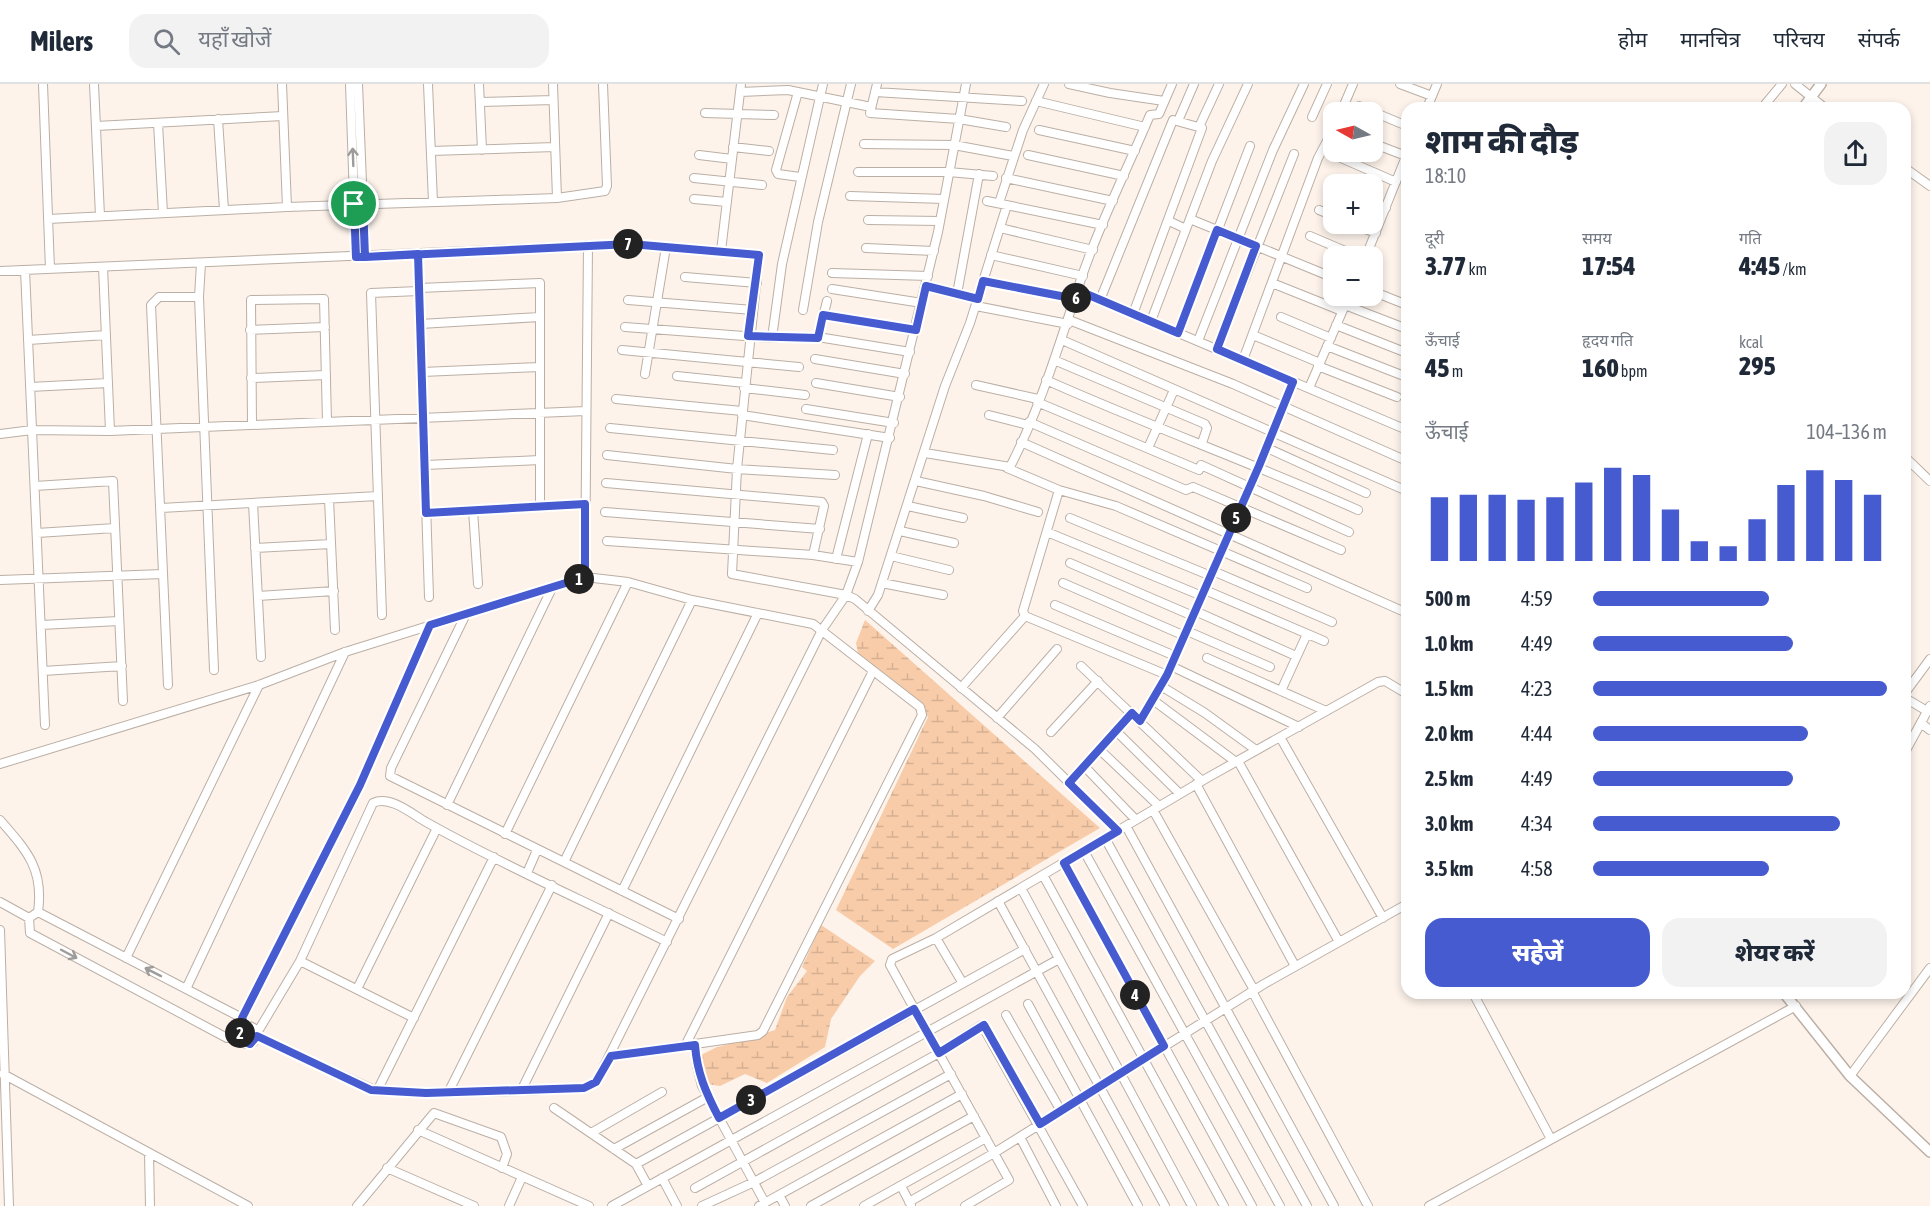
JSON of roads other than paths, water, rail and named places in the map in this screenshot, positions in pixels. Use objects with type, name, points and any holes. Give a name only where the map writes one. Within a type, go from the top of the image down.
[{"type":"street","points":[[42,84],[50,269]]},
{"type":"street","points":[[94,84],[100,216]]},
{"type":"street","points":[[282,84],[287,207]]},
{"type":"street","points":[[350,84],[359,204]]},
{"type":"street","points":[[358,84],[361,257]]},
{"type":"street","points":[[428,84],[433,202]]},
{"type":"street","points":[[479,84],[482,150]]},
{"type":"street","points":[[553,84],[557,198]]},
{"type":"street","points":[[48,219],[359,204],[557,198],[595,194],[606,188],[603,84]]},
{"type":"street","points":[[772,338],[782,264],[823,84]]},
{"type":"street","points":[[803,310],[818,222],[851,84]]},
{"type":"street","points":[[240,1037],[241,1030],[246,1027],[253,1028],[257,1035],[377,1091],[448,1093],[592,1086],[611,1056],[822,630],[846,595],[858,562],[916,330],[934,251],[966,84]]},
{"type":"street","points":[[868,610],[882,583],[945,386],[977,302],[1000,228],[1006,178],[1013,156],[1044,84]]},
{"type":"street","points":[[1069,84],[1164,101]]},
{"type":"street","points":[[1007,468],[1021,442],[1062,340],[1076,294],[1113,201],[1150,115],[1158,114],[1172,84]]},
{"type":"street","points":[[1178,121],[1194,84]]},
{"type":"street","points":[[1199,127],[1219,84]]},
{"type":"street","points":[[1151,321],[1212,161],[1248,84]]},
{"type":"street","points":[[1197,341],[1237,238],[1304,84]]},
{"type":"street","points":[[1312,117],[1327,84]]},
{"type":"street","points":[[1345,102],[1353,84]]},
{"type":"street","points":[[1400,84],[1432,96]]},
{"type":"street","points":[[1430,102],[1437,84]]},
{"type":"street","points":[[1767,102],[1782,84]]},
{"type":"street","points":[[1795,84],[1817,102]]},
{"type":"street","points":[[1807,102],[1821,84]]},
{"type":"street","points":[[721,251],[740,88],[789,87],[798,92],[871,106]]},
{"type":"street","points":[[1006,127],[959,119],[872,114],[869,111],[876,88],[1022,101]]},
{"type":"street","points":[[798,92],[776,170],[778,174],[800,177]]},
{"type":"street","points":[[480,102],[554,100]]},
{"type":"street","points":[[1036,101],[1145,127]]},
{"type":"street","points":[[705,113],[774,115]]},
{"type":"street","points":[[96,126],[283,116]]},
{"type":"street","points":[[1383,116],[1401,124]]},
{"type":"street","points":[[218,120],[224,210]]},
{"type":"street","points":[[1100,300],[1173,120],[1199,127],[1204,130],[1133,314]]},
{"type":"street","points":[[158,123],[163,213]]},
{"type":"street","points":[[1039,130],[1135,151]]},
{"type":"street","points":[[864,144],[954,146],[1013,156]]},
{"type":"street","points":[[1178,333],[1250,146]]},
{"type":"street","points":[[1383,146],[1401,153]]},
{"type":"street","points":[[430,151],[555,147]]},
{"type":"street","points":[[733,147],[769,151]]},
{"type":"street","points":[[1243,360],[1323,149]]},
{"type":"street","points":[[1217,349],[1294,154]]},
{"type":"street","points":[[699,155],[732,159]]},
{"type":"street","points":[[1028,155],[1124,176]]},
{"type":"street","points":[[1350,162],[1396,182]]},
{"type":"street","points":[[1383,216],[1401,170]]},
{"type":"street","points":[[858,172],[949,172],[993,176]]},
{"type":"street","points":[[1911,172],[1930,186]]},
{"type":"street","points":[[957,294],[979,174]]},
{"type":"street","points":[[694,178],[762,185]]},
{"type":"street","points":[[1006,178],[1113,201]]},
{"type":"street","points":[[850,196],[944,199]]},
{"type":"street","points":[[694,199],[727,202]]},
{"type":"street","points":[[987,201],[1103,225]]},
{"type":"street","points":[[1319,210],[1323,212]]},
{"type":"street","points":[[1190,219],[1323,274]]},
{"type":"street","points":[[868,220],[940,221]]},
{"type":"street","points":[[1168,221],[1186,229]]},
{"type":"street","points":[[1000,228],[1093,250]]},
{"type":"street","points":[[1310,236],[1334,246]]},
{"type":"street","points":[[585,577],[588,245]]},
{"type":"street","points":[[0,271],[361,257],[588,245],[666,247],[759,255],[748,336],[737,469],[733,575],[846,595],[868,610],[997,718],[1118,831]]},
{"type":"street","points":[[645,374],[666,247]]},
{"type":"street","points":[[866,248],[934,251]]},
{"type":"street","points":[[418,254],[429,597]]},
{"type":"street","points":[[991,255],[1083,276]]},
{"type":"street","points":[[201,263],[199,297],[214,670]]},
{"type":"street","points":[[103,267],[110,431]]},
{"type":"street","points":[[25,270],[45,725]]},
{"type":"street","points":[[832,273],[928,276]]},
{"type":"street","points":[[686,277],[757,283]]},
{"type":"street","points":[[983,281],[1076,294],[1100,300],[1401,427]]},
{"type":"street","points":[[382,615],[371,293],[540,283],[540,506]]},
{"type":"street","points":[[1272,283],[1401,327]]},
{"type":"street","points":[[926,286],[977,302],[1068,322],[1284,406],[1401,458]]},
{"type":"street","points":[[832,289],[922,303]]},
{"type":"street","points":[[1383,295],[1401,303]]},
{"type":"street","points":[[168,685],[151,305],[159,297],[199,297]]},
{"type":"street","points":[[252,425],[251,300],[322,298],[324,301],[327,422]]},
{"type":"street","points":[[628,300],[753,310]]},
{"type":"street","points":[[818,338],[827,301]]},
{"type":"street","points":[[1309,388],[1343,308]]},
{"type":"street","points":[[823,315],[916,330]]},
{"type":"street","points":[[420,324],[540,317]]},
{"type":"street","points":[[1281,317],[1331,338]]},
{"type":"street","points":[[1336,326],[1401,351]]},
{"type":"street","points":[[250,330],[325,327]]},
{"type":"street","points":[[625,327],[772,338],[818,338],[910,352]]},
{"type":"street","points":[[28,340],[106,334]]},
{"type":"street","points":[[1252,334],[1397,397]]},
{"type":"street","points":[[1062,340],[1272,434],[1401,488]]},
{"type":"street","points":[[1327,346],[1401,375]]},
{"type":"street","points":[[622,350],[799,367]]},
{"type":"street","points":[[815,359],[905,374]]},
{"type":"street","points":[[1054,360],[1205,424],[1207,428],[1202,443]]},
{"type":"street","points":[[422,372],[540,367]]},
{"type":"street","points":[[251,378],[326,375]]},
{"type":"street","points":[[677,376],[805,395]]},
{"type":"street","points":[[1046,380],[1156,429],[1202,443],[1358,510]]},
{"type":"street","points":[[1140,721],[1176,656],[1242,507],[1293,382]]},
{"type":"street","points":[[30,387],[108,383]]},
{"type":"street","points":[[816,383],[900,397]]},
{"type":"street","points":[[976,385],[1038,400],[1199,470],[1201,465],[1349,532]]},
{"type":"street","points":[[1148,448],[1174,390]]},
{"type":"street","points":[[616,399],[742,413],[890,438]]},
{"type":"street","points":[[806,409],[894,423]]},
{"type":"street","points":[[0,434],[32,430],[110,431],[586,411]]},
{"type":"street","points":[[989,415],[1029,423],[1186,490],[1193,486],[1341,550]]},
{"type":"street","points":[[610,428],[833,450]]},
{"type":"street","points":[[836,559],[868,434]]},
{"type":"street","points":[[1021,442],[1401,610]]},
{"type":"street","points":[[1267,448],[1366,493]]},
{"type":"street","points":[[925,453],[1007,468],[1059,490],[1116,506],[1307,588]]},
{"type":"street","points":[[607,455],[737,469],[835,475]]},
{"type":"street","points":[[425,465],[540,460]]},
{"type":"street","points":[[1911,462],[1928,475]]},
{"type":"street","points":[[34,486],[113,481],[123,701]]},
{"type":"street","points":[[916,481],[984,496],[1038,512]]},
{"type":"street","points":[[606,483],[822,502],[820,530],[813,555]]},
{"type":"street","points":[[1059,490],[1023,611],[1025,616],[1167,675]]},
{"type":"street","points":[[161,508],[378,496]]},
{"type":"street","points":[[329,499],[335,630]]},
{"type":"street","points":[[253,503],[261,657]]},
{"type":"street","points":[[426,513],[585,504]]},
{"type":"street","points":[[908,506],[963,518]]},
{"type":"street","points":[[473,510],[478,584]]},
{"type":"street","points":[[605,512],[820,530]]},
{"type":"street","points":[[1070,518],[1332,622]]},
{"type":"street","points":[[37,534],[115,528]]},
{"type":"street","points":[[900,531],[954,543]]},
{"type":"street","points":[[1047,532],[1324,641]]},
{"type":"street","points":[[607,541],[813,555],[858,562]]},
{"type":"street","points":[[255,548],[331,544]]},
{"type":"street","points":[[891,556],[949,570]]},
{"type":"street","points":[[1070,563],[1296,656]]},
{"type":"street","points":[[0,580],[163,574]]},
{"type":"street","points":[[0,764],[259,685],[345,652],[585,577],[628,582],[692,600],[813,624],[920,707],[922,715],[766,1028],[758,1035],[611,1056]]},
{"type":"street","points":[[506,834],[628,582]]},
{"type":"street","points":[[882,583],[943,595]]},
{"type":"street","points":[[1063,583],[1270,667]]},
{"type":"street","points":[[447,805],[553,586]]},
{"type":"street","points":[[258,596],[334,591]]},
{"type":"street","points":[[564,862],[692,600]]},
{"type":"street","points":[[1054,604],[1176,656]]},
{"type":"street","points":[[622,891],[758,613]]},
{"type":"street","points":[[466,614],[390,773],[392,777],[679,919]]},
{"type":"street","points":[[961,688],[1025,616]]},
{"type":"street","points":[[41,625],[119,621]]},
{"type":"street","points":[[242,1018],[360,785],[430,625]]},
{"type":"street","points":[[1281,691],[1306,634]]},
{"type":"street","points":[[997,718],[1057,649]]},
{"type":"street","points":[[186,989],[345,652]]},
{"type":"street","points":[[1207,658],[1326,711]]},
{"type":"street","points":[[1911,685],[1930,659]]},
{"type":"street","points":[[43,671],[122,666]]},
{"type":"street","points":[[1082,666],[1132,713],[1199,783],[1295,966]]},
{"type":"street","points":[[1171,666],[1299,727]]},
{"type":"street","points":[[685,1046],[873,671]]},
{"type":"street","points":[[1051,732],[1098,681]]},
{"type":"street","points":[[965,1206],[1009,1180],[914,1009],[891,961],[936,938],[1256,750],[1381,681],[1401,690]]},
{"type":"street","points":[[126,958],[259,685]]},
{"type":"street","points":[[1161,686],[1205,713],[1256,750]]},
{"type":"street","points":[[1153,700],[1237,761],[1339,942]]},
{"type":"street","points":[[1911,701],[1929,709],[1911,741]]},
{"type":"street","points":[[1069,783],[1132,713]]},
{"type":"street","points":[[1921,723],[1930,730]]},
{"type":"street","points":[[1116,731],[1180,794]]},
{"type":"street","points":[[1280,737],[1383,918]]},
{"type":"street","points":[[1099,749],[1156,808],[1368,1206]]},
{"type":"street","points":[[1084,766],[1136,820]]},
{"type":"street","points":[[29,918],[30,933],[227,1038],[240,1037],[247,1044],[253,1042],[300,961],[373,803],[386,800],[437,828],[668,942]]},
{"type":"street","points":[[0,820],[34,862],[41,890],[38,912],[29,918]]},
{"type":"street","points":[[1126,826],[1334,1206]]},
{"type":"street","points":[[357,990],[437,828]]},
{"type":"street","points":[[1105,838],[1307,1206]]},
{"type":"street","points":[[527,873],[537,850]]},
{"type":"street","points":[[1084,851],[1280,1206]]},
{"type":"street","points":[[377,1091],[494,856]]},
{"type":"street","points":[[1064,863],[1252,1206]]},
{"type":"street","points":[[1043,875],[1224,1206]]},
{"type":"street","points":[[448,1093],[552,885]]},
{"type":"street","points":[[1021,888],[1192,1206]]},
{"type":"street","points":[[0,902],[29,918]]},
{"type":"street","points":[[998,902],[1165,1206]]},
{"type":"street","points":[[901,1186],[910,1204],[1253,991],[1401,908]]},
{"type":"street","points":[[38,912],[242,1018],[246,1027]]},
{"type":"street","points":[[521,1091],[609,913]]},
{"type":"street","points":[[0,930],[9,1206]]},
{"type":"street","points":[[936,938],[962,982]]},
{"type":"street","points":[[636,1164],[1025,949]]},
{"type":"street","points":[[612,1206],[1059,959]]},
{"type":"street","points":[[300,961],[414,1018]]},
{"type":"street","points":[[1911,994],[1930,968]]},
{"type":"street","points":[[1476,999],[1551,1138]]},
{"type":"street","points":[[1790,999],[1850,1076],[1930,1152]]},
{"type":"street","points":[[1850,1076],[1907,999]]},
{"type":"street","points":[[1028,1004],[1138,1206]]},
{"type":"street","points":[[1429,1206],[1796,1006]]},
{"type":"street","points":[[1006,1015],[1061,1111]]},
{"type":"street","points":[[695,1188],[939,1053],[984,1025],[1083,1206]]},
{"type":"street","points":[[695,1045],[697,1066],[708,1097],[754,1182],[762,1204],[962,1094]]},
{"type":"street","points":[[3,1074],[248,1206]]},
{"type":"street","points":[[702,1206],[754,1182],[951,1074]]},
{"type":"street","points":[[591,1133],[662,1092]]},
{"type":"street","points":[[614,1149],[708,1097]]},
{"type":"street","points":[[554,1108],[636,1164],[648,1186]]},
{"type":"street","points":[[359,1206],[431,1114],[438,1113],[500,1136],[507,1149],[502,1167]]},
{"type":"street","points":[[811,1206],[974,1116]]},
{"type":"street","points":[[418,1130],[589,1206]]},
{"type":"street","points":[[1020,1137],[1056,1206]]},
{"type":"street","points":[[864,1206],[986,1138]]},
{"type":"street","points":[[149,1153],[150,1206]]},
{"type":"street","points":[[387,1168],[474,1206]]},
{"type":"street","points":[[508,1206],[522,1177]]},
{"type":"street","points":[[662,1178],[677,1206]]},
{"type":"street","points":[[779,1195],[785,1206]]}]
